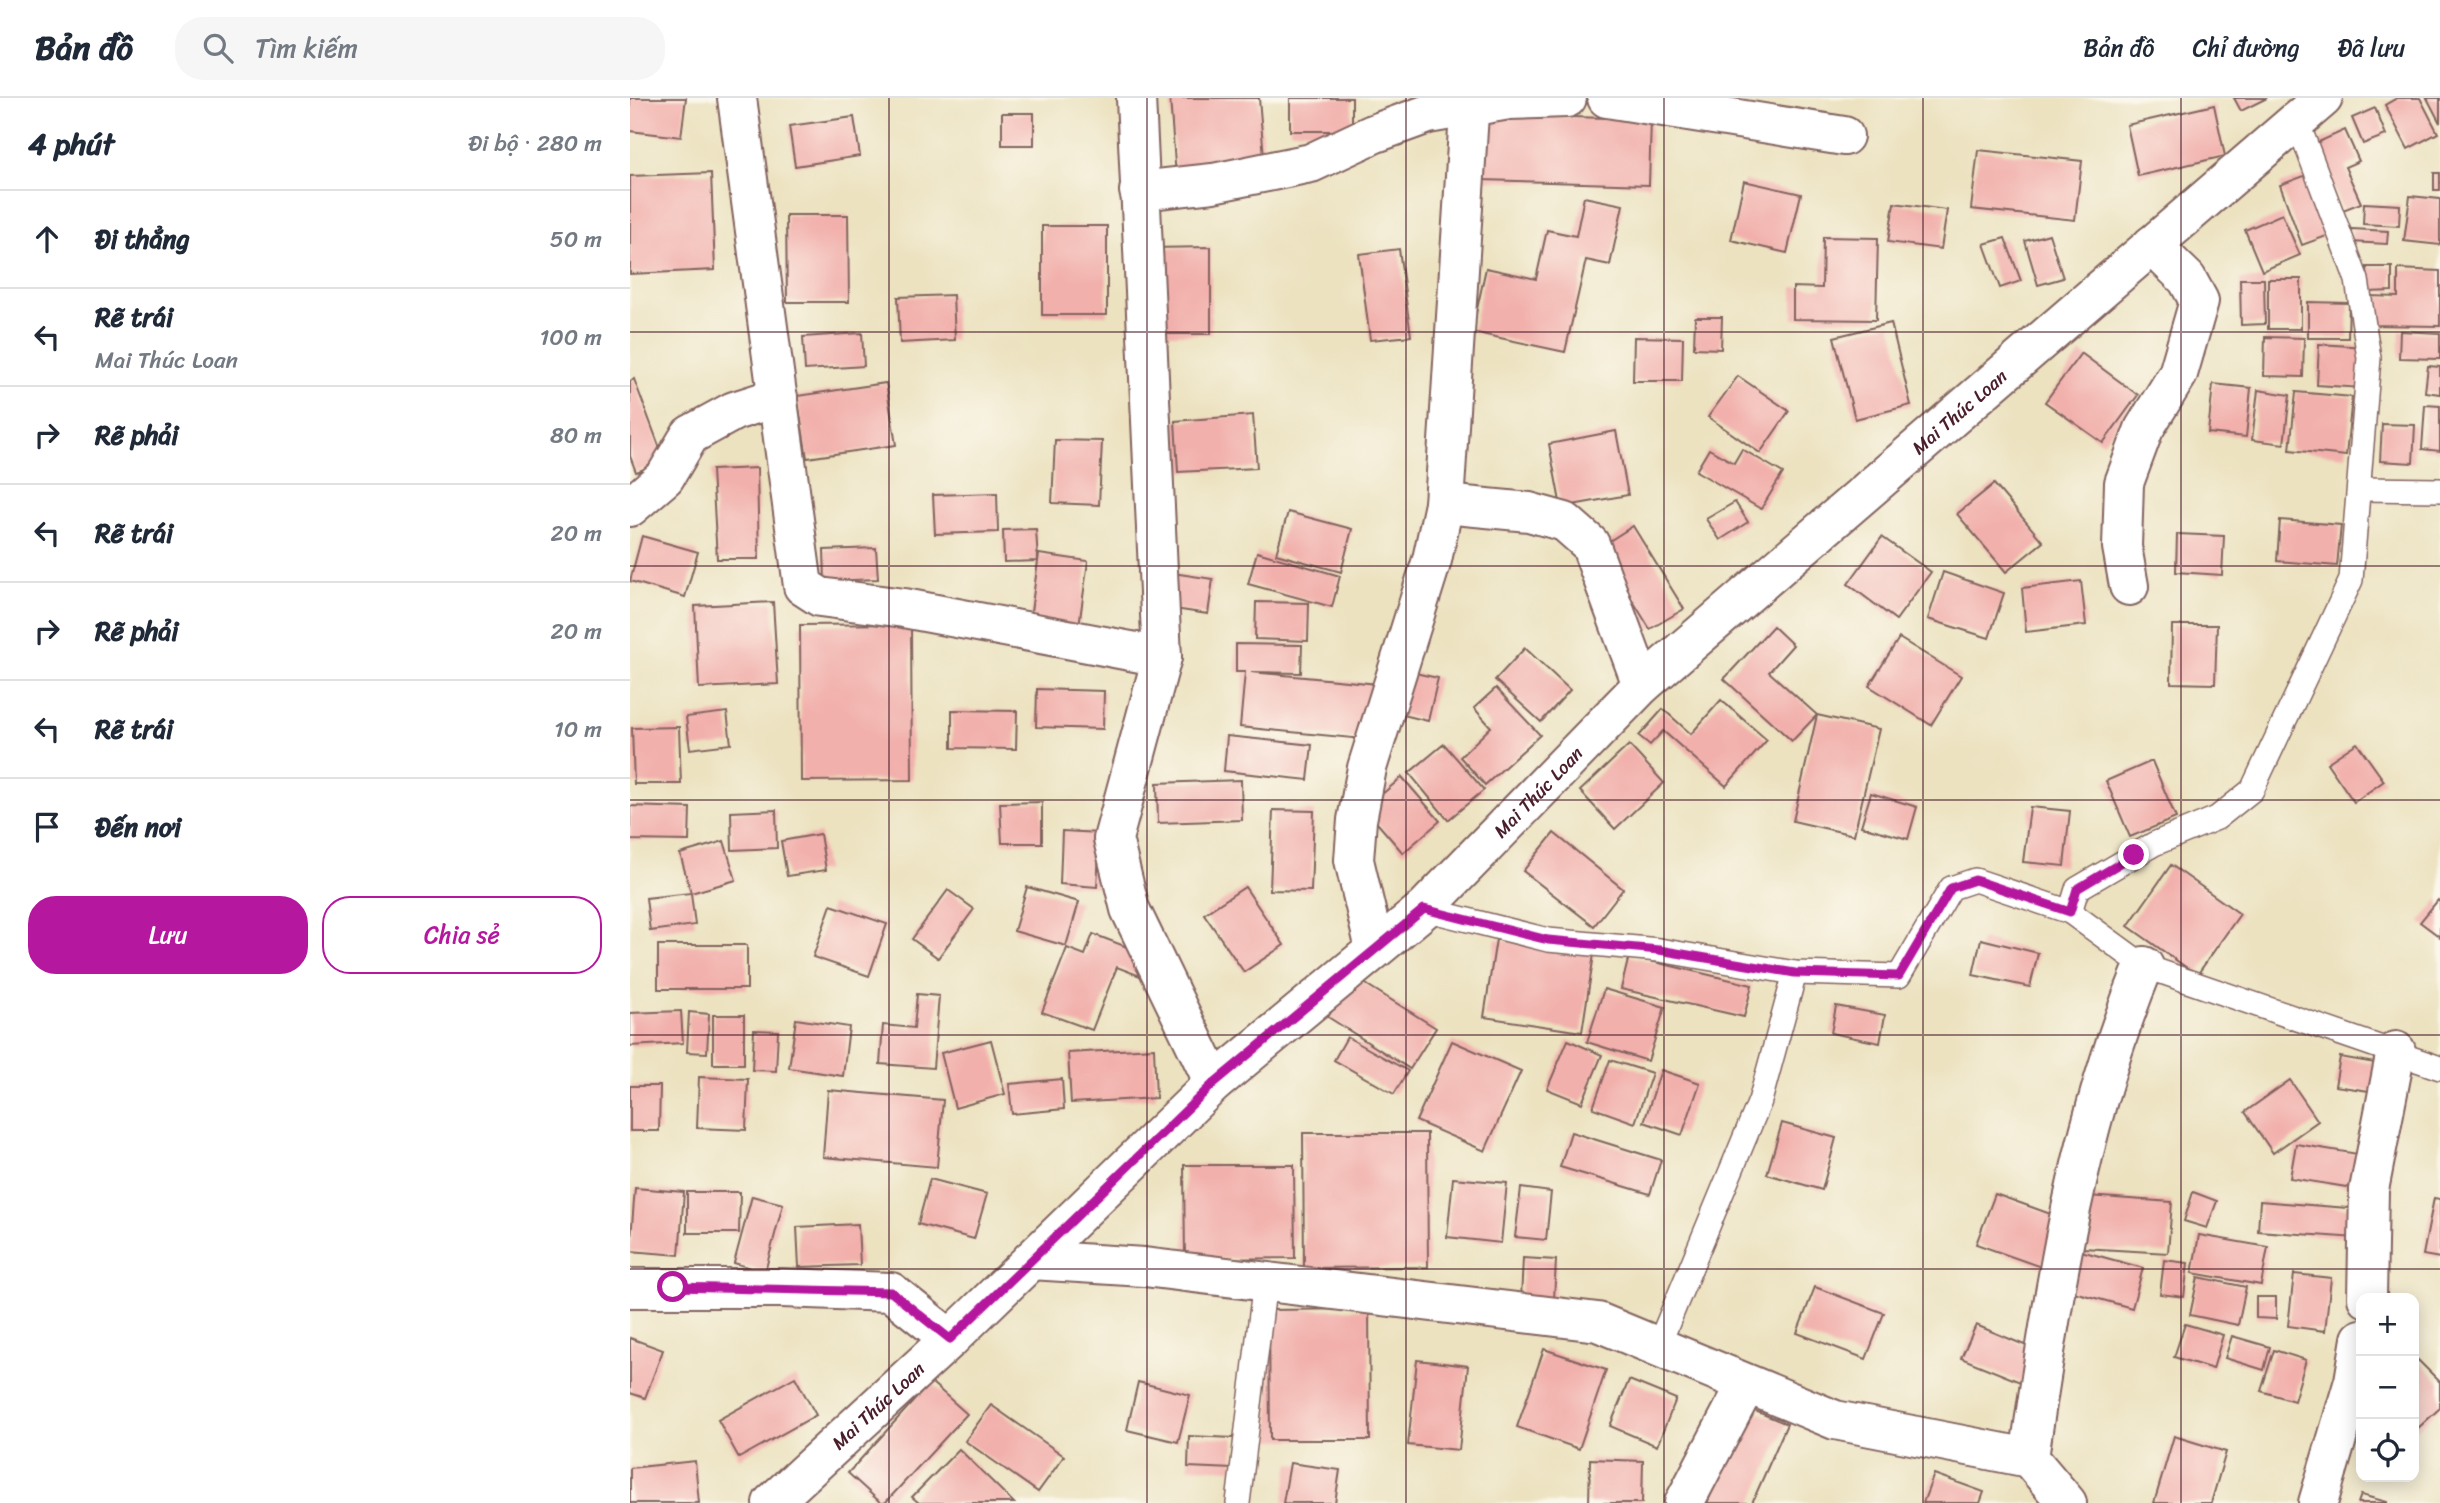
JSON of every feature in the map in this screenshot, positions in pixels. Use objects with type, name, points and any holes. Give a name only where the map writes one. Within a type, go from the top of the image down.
[{"type":"street","points":[[737,98],[803,586],[820,597],[904,608],[1162,657]]},
{"type":"street","points":[[1136,98],[1162,657],[1113,839],[1130,909],[1214,1083]]},
{"type":"street","points":[[1139,191],[1213,183],[1311,163],[1403,122],[1469,102],[1567,98]]},
{"type":"street","points":[[1607,98],[1844,136]]},
{"type":"street","points":[[1375,949],[1354,860],[1357,820],[1367,768],[1432,560],[1444,504],[1469,102]]},
{"type":"street","name":"Mai Thúc Loan","points":[[772,1503],[950,1339],[1214,1083],[1424,909],[1642,685],[2310,109]]},
{"type":"street","points":[[2129,586],[2122,547],[2124,483],[2144,429],[2178,374],[2199,302],[2188,279],[2152,245]]},
{"type":"street","points":[[630,507],[665,477],[690,435],[734,411],[778,397]]},
{"type":"street","points":[[1444,504],[1541,515],[1565,522],[1590,544],[1642,685]]},
{"type":"street","points":[[2029,1458],[2050,1314],[2077,1177],[2117,1031],[2144,966]]},
{"type":"street","points":[[2367,1293],[2369,1189],[2396,1051]]},
{"type":"street","points":[[1031,1260],[1144,1267],[1265,1280],[1598,1322],[1657,1349],[1835,1420],[2029,1458],[2067,1503]]},
{"type":"street","points":[[630,1288],[782,1287],[891,1292],[950,1339]]},
{"type":"street","points":[[2318,1503],[2354,1381],[2358,1356]]},
{"type":"street","points":[[1684,1503],[1746,1385]]},
{"type":"lane","points":[[2070,912],[2077,889],[2154,844],[2217,818],[2252,790],[2351,580],[2361,489],[2369,358],[2357,280],[2310,109]]},
{"type":"lane","points":[[2361,489],[2440,490]]},
{"type":"lane","points":[[1424,909],[1548,940],[1659,950],[1795,973],[1899,976],[1951,888],[1975,880],[2070,912],[2144,966],[2440,1068]]},
{"type":"lane","points":[[1657,1349],[1759,1101],[1795,973]]},
{"type":"lane","points":[[1238,1503],[1265,1280]]},
{"type":"building","points":[[630,98],[686,98],[681,137],[630,131]]},
{"type":"building","points":[[1170,98],[1259,98],[1265,169],[1176,177]]},
{"type":"building","points":[[1290,98],[1352,98],[1352,131],[1290,131]]},
{"type":"building","points":[[2234,98],[2267,98],[2241,111]]},
{"type":"building","points":[[2397,98],[2420,98],[2438,133],[2408,149],[2385,105]]},
{"type":"building","points":[[2427,98],[2440,98],[2440,123]]},
{"type":"building","points":[[2214,105],[2225,156],[2138,176],[2127,125]]},
{"type":"building","points":[[2375,108],[2386,135],[2363,144],[2352,118]]},
{"type":"building","points":[[1002,113],[1034,113],[1034,145],[1002,145]]},
{"type":"building","points":[[1483,115],[1651,119],[1649,185],[1482,180]]},
{"type":"building","points":[[854,117],[860,156],[795,166],[789,126]]},
{"type":"building","points":[[2345,130],[2359,161],[2345,167],[2361,203],[2343,210],[2314,144]]},
{"type":"building","points":[[1978,150],[2082,161],[2075,220],[1971,209]]},
{"type":"building","points":[[711,173],[715,270],[630,274],[630,176]]},
{"type":"building","points":[[2312,173],[2335,233],[2302,245],[2280,185]]},
{"type":"building","points":[[2434,173],[2440,173],[2440,190],[2434,190]]},
{"type":"building","points":[[1744,181],[1801,194],[1787,253],[1731,240]]},
{"type":"building","points":[[2410,196],[2440,199],[2440,245],[2404,241]]},
{"type":"building","points":[[1584,197],[1623,205],[1610,265],[1586,260],[1565,352],[1472,332],[1486,268],[1536,279],[1547,230],[1576,236]]},
{"type":"building","points":[[1894,203],[1947,210],[1941,249],[1888,242]]},
{"type":"building","points":[[2364,203],[2400,205],[2399,226],[2363,224]]},
{"type":"building","points":[[2282,214],[2300,255],[2262,271],[2245,230]]},
{"type":"building","points":[[786,215],[848,215],[849,302],[787,302]]},
{"type":"building","points":[[1042,226],[1107,226],[1107,315],[1042,315]]},
{"type":"building","points":[[2352,229],[2388,231],[2387,244],[2351,242]]},
{"type":"building","points":[[2049,234],[2063,278],[2038,285],[2025,241]]},
{"type":"building","points":[[1823,237],[1878,238],[1876,320],[1793,319],[1793,287],[1822,288]]},
{"type":"building","points":[[2005,238],[2021,281],[2000,288],[1984,244]]},
{"type":"building","points":[[1211,247],[1211,334],[1150,334],[1149,248]]},
{"type":"building","points":[[1399,249],[1411,336],[1370,340],[1359,254]]},
{"type":"building","points":[[2367,267],[2392,267],[2392,291],[2368,292]]},
{"type":"building","points":[[2398,269],[2440,271],[2440,326],[2371,325],[2371,296],[2398,297]]},
{"type":"building","points":[[2240,279],[2264,279],[2265,324],[2241,325]]},
{"type":"building","points":[[2268,279],[2301,279],[2301,329],[2268,329]]},
{"type":"building","points":[[953,295],[955,340],[900,343],[898,297]]},
{"type":"building","points":[[2308,302],[2349,303],[2348,338],[2308,338]]},
{"type":"building","points":[[1695,317],[1722,317],[1721,349],[1694,348]]},
{"type":"building","points":[[1891,323],[1911,405],[1855,419],[1834,337]]},
{"type":"building","points":[[2400,331],[2440,333],[2440,359],[2399,358]]},
{"type":"building","points":[[862,333],[864,366],[805,370],[803,337]]},
{"type":"building","points":[[1634,337],[1683,338],[1682,381],[1633,381]]},
{"type":"building","points":[[2265,337],[2304,338],[2303,377],[2264,376]]},
{"type":"building","points":[[2319,344],[2365,347],[2363,388],[2317,385]]},
{"type":"building","points":[[2081,353],[2138,395],[2103,443],[2045,402]]},
{"type":"building","points":[[2428,366],[2440,367],[2440,394],[2425,392]]},
{"type":"building","points":[[1738,376],[1789,411],[1760,453],[1708,417]]},
{"type":"building","points":[[634,379],[665,462],[636,472],[630,456],[630,381]]},
{"type":"building","points":[[886,383],[896,445],[807,458],[797,396]]},
{"type":"building","points":[[2213,384],[2251,388],[2246,437],[2208,433]]},
{"type":"building","points":[[2258,390],[2290,395],[2284,444],[2252,440]]},
{"type":"building","points":[[2296,392],[2352,397],[2346,456],[2290,450]]},
{"type":"building","points":[[2425,405],[2440,406],[2440,451],[2422,449]]},
{"type":"building","points":[[1253,415],[1257,468],[1178,472],[1175,421]]},
{"type":"building","points":[[2382,424],[2415,425],[2413,463],[2380,461]]},
{"type":"building","points":[[1616,431],[1628,495],[1561,507],[1549,444]]},
{"type":"building","points":[[1055,440],[1102,441],[1099,505],[1052,503]]},
{"type":"building","points":[[1709,449],[1734,463],[1742,449],[1783,473],[1761,509],[1696,471]]},
{"type":"building","points":[[757,468],[759,559],[717,559],[712,470]]},
{"type":"building","points":[[1994,484],[2043,542],[2006,572],[1957,514]]},
{"type":"building","points":[[997,493],[998,532],[935,534],[933,495]]},
{"type":"building","points":[[1735,502],[1748,522],[1720,540],[1706,519]]},
{"type":"building","points":[[1288,512],[1352,529],[1341,572],[1276,554]]},
{"type":"building","points":[[2280,520],[2341,525],[2337,566],[2277,561]]},
{"type":"building","points":[[1633,526],[1684,609],[1650,629],[1600,547]]},
{"type":"building","points":[[1036,529],[1038,561],[1004,562],[1003,530]]},
{"type":"building","points":[[2177,534],[2224,536],[2222,575],[2176,572]]},
{"type":"building","points":[[642,536],[698,552],[685,597],[630,581]]},
{"type":"building","points":[[1882,537],[1931,572],[1896,620],[1848,584]]},
{"type":"building","points":[[876,548],[878,579],[825,581],[824,550]]},
{"type":"building","points":[[1257,552],[1340,576],[1332,607],[1248,584]]},
{"type":"building","points":[[1039,554],[1088,561],[1079,626],[1030,619]]},
{"type":"building","points":[[1166,572],[1213,579],[1208,614],[1161,607]]},
{"type":"building","points":[[1943,572],[2004,593],[1989,638],[1928,619]]},
{"type":"building","points":[[2081,581],[2086,625],[2026,632],[2022,588]]},
{"type":"building","points":[[773,602],[778,684],[699,688],[695,606]]},
{"type":"building","points":[[1256,602],[1309,603],[1308,641],[1255,639]]},
{"type":"building","points":[[911,624],[912,780],[801,781],[800,625]]},
{"type":"building","points":[[2172,625],[2217,625],[2215,684],[2171,683]]},
{"type":"building","points":[[1773,626],[1793,645],[1769,672],[1817,715],[1792,741],[1724,679]]},
{"type":"building","points":[[1899,638],[1961,676],[1931,725],[1869,686]]},
{"type":"building","points":[[1236,644],[1302,645],[1301,673],[1251,672],[1378,684],[1373,740],[1240,727],[1245,672],[1236,672]]},
{"type":"building","points":[[1525,648],[1570,690],[1541,722],[1495,680]]},
{"type":"building","points":[[1401,670],[1438,678],[1428,721],[1391,712]]},
{"type":"building","points":[[1496,688],[1540,735],[1485,785],[1460,757],[1491,727],[1474,708]]},
{"type":"building","points":[[1037,689],[1104,691],[1103,729],[1036,727]]},
{"type":"building","points":[[1721,700],[1767,740],[1726,786],[1663,731],[1650,745],[1639,736],[1663,709],[1691,734]]},
{"type":"building","points":[[952,710],[1017,711],[1016,749],[952,748]]},
{"type":"building","points":[[727,712],[731,744],[690,749],[686,717]]},
{"type":"building","points":[[1817,715],[1879,729],[1854,835],[1793,821]]},
{"type":"building","points":[[679,727],[681,784],[634,784],[632,728]]},
{"type":"building","points":[[1227,736],[1312,745],[1308,780],[1224,771]]},
{"type":"building","points":[[2357,743],[2384,781],[2354,802],[2327,763]]},
{"type":"building","points":[[1444,744],[1484,790],[1448,820],[1409,773]]},
{"type":"building","points":[[1629,745],[1664,783],[1615,829],[1580,791]]},
{"type":"building","points":[[2152,761],[2176,818],[2130,837],[2106,781]]},
{"type":"building","points":[[1402,777],[1440,821],[1403,853],[1365,809]]},
{"type":"building","points":[[1241,780],[1242,820],[1158,823],[1157,783]]},
{"type":"building","points":[[1871,793],[1917,807],[1908,839],[1861,826]]},
{"type":"building","points":[[1042,802],[1042,843],[1002,843],[1000,803]]},
{"type":"building","points":[[630,806],[690,808],[689,841],[630,840]]},
{"type":"building","points":[[2030,807],[2070,811],[2064,866],[2023,862]]},
{"type":"building","points":[[776,810],[777,848],[732,850],[731,812]]},
{"type":"building","points":[[1273,810],[1314,811],[1311,891],[1270,890]]},
{"type":"building","points":[[1062,831],[1100,833],[1097,887],[1060,884]]},
{"type":"building","points":[[1554,833],[1623,889],[1594,926],[1523,871]]},
{"type":"building","points":[[820,834],[826,870],[787,876],[781,841]]},
{"type":"building","points":[[724,841],[736,880],[691,893],[680,854]]},
{"type":"building","points":[[2171,865],[2240,914],[2197,975],[2128,926]]},
{"type":"building","points":[[1027,887],[1079,902],[1066,946],[1014,931]]},
{"type":"building","points":[[1245,887],[1284,945],[1244,972],[1204,914]]},
{"type":"building","points":[[948,890],[974,909],[938,958],[912,939]]},
{"type":"building","points":[[691,893],[695,925],[650,931],[646,898]]},
{"type":"building","points":[[2438,900],[2440,902],[2440,937],[2420,922]]},
{"type":"building","points":[[831,905],[887,924],[869,976],[813,957]]},
{"type":"building","points":[[1093,934],[1148,955],[1140,976],[1117,967],[1092,1030],[1042,1012],[1067,948],[1085,955]]},
{"type":"building","points":[[1496,939],[1594,954],[1582,1032],[1484,1017]]},
{"type":"building","points":[[1981,939],[2038,953],[2030,987],[1973,975]]},
{"type":"building","points":[[658,945],[747,945],[747,989],[658,989]]},
{"type":"building","points":[[1629,956],[1752,985],[1744,1017],[1621,989]]},
{"type":"building","points":[[1353,976],[1436,1028],[1410,1069],[1328,1017]]},
{"type":"building","points":[[1604,989],[1665,1007],[1648,1061],[1587,1042]]},
{"type":"building","points":[[917,994],[939,996],[933,1068],[880,1064],[883,1025],[914,1028]]},
{"type":"building","points":[[1836,1006],[1885,1015],[1880,1043],[1831,1033]]},
{"type":"building","points":[[681,1011],[683,1043],[630,1046],[630,1013]]},
{"type":"building","points":[[689,1012],[709,1014],[707,1053],[687,1052]]},
{"type":"building","points":[[713,1015],[744,1015],[744,1064],[713,1064]]},
{"type":"building","points":[[796,1019],[849,1027],[843,1076],[789,1068]]},
{"type":"building","points":[[754,1030],[778,1031],[776,1071],[752,1070]]},
{"type":"building","points":[[1347,1037],[1408,1071],[1394,1094],[1334,1060]]},
{"type":"building","points":[[991,1040],[1005,1094],[955,1108],[941,1053]]},
{"type":"building","points":[[1568,1040],[1602,1055],[1582,1103],[1547,1089]]},
{"type":"building","points":[[1452,1041],[1521,1071],[1485,1151],[1416,1121]]},
{"type":"building","points":[[1154,1048],[1156,1098],[1071,1103],[1068,1053]]},
{"type":"building","points":[[2340,1057],[2387,1065],[2383,1093],[2335,1086]]},
{"type":"building","points":[[1610,1060],[1652,1073],[1635,1123],[1593,1108]]},
{"type":"building","points":[[1661,1070],[1700,1083],[1682,1135],[1644,1122]]},
{"type":"building","points":[[699,1077],[748,1079],[746,1130],[697,1128]]},
{"type":"building","points":[[1062,1079],[1064,1109],[1012,1114],[1009,1084]]},
{"type":"building","points":[[2290,1080],[2318,1121],[2273,1153],[2245,1112]]},
{"type":"building","points":[[630,1086],[660,1086],[659,1131],[630,1131]]},
{"type":"building","points":[[828,1090],[943,1100],[937,1167],[823,1157]]},
{"type":"building","points":[[1782,1123],[1836,1138],[1822,1190],[1767,1174]]},
{"type":"building","points":[[1571,1132],[1661,1160],[1650,1194],[1560,1167]]},
{"type":"building","points":[[1303,1133],[1427,1133],[1428,1267],[1304,1268]]},
{"type":"building","points":[[2296,1144],[2358,1154],[2353,1188],[2290,1178]]},
{"type":"building","points":[[1184,1165],[1294,1165],[1295,1258],[1185,1259]]},
{"type":"building","points":[[1453,1178],[1507,1183],[1501,1243],[1447,1237]]},
{"type":"building","points":[[930,1179],[987,1194],[974,1239],[918,1224]]},
{"type":"building","points":[[635,1188],[684,1192],[679,1255],[630,1251]]},
{"type":"building","points":[[1521,1188],[1551,1192],[1546,1240],[1515,1237]]},
{"type":"building","points":[[687,1192],[740,1192],[739,1233],[687,1233]]},
{"type":"building","points":[[2193,1192],[2217,1201],[2207,1228],[2184,1221]]},
{"type":"building","points":[[1995,1194],[2059,1217],[2041,1267],[1976,1244]]},
{"type":"building","points":[[752,1196],[783,1204],[765,1272],[734,1263]]},
{"type":"building","points":[[2087,1196],[2172,1202],[2168,1253],[2083,1248]]},
{"type":"building","points":[[2434,1198],[2440,1199],[2440,1258],[2423,1255]]},
{"type":"building","points":[[2260,1201],[2360,1209],[2357,1238],[2258,1231]]},
{"type":"building","points":[[858,1224],[860,1265],[799,1267],[797,1227]]},
{"type":"building","points":[[2199,1235],[2268,1247],[2261,1285],[2192,1273]]},
{"type":"building","points":[[2081,1251],[2143,1268],[2132,1308],[2070,1291]]},
{"type":"building","points":[[1523,1258],[1556,1260],[1554,1300],[1521,1299]]},
{"type":"building","points":[[2164,1260],[2188,1263],[2184,1297],[2160,1294]]},
{"type":"building","points":[[2294,1274],[2331,1278],[2325,1331],[2288,1326]]},
{"type":"building","points":[[2198,1277],[2246,1287],[2238,1325],[2190,1315]]},
{"type":"building","points":[[1815,1287],[1884,1313],[1866,1359],[1797,1333]]},
{"type":"building","points":[[2256,1297],[2276,1297],[2276,1319],[2256,1318]]},
{"type":"building","points":[[1369,1309],[1370,1440],[1270,1440],[1269,1310]]},
{"type":"building","points":[[2185,1324],[2223,1335],[2213,1369],[2174,1357]]},
{"type":"building","points":[[1976,1325],[2039,1351],[2025,1384],[1961,1358]]},
{"type":"building","points":[[2232,1336],[2270,1347],[2264,1370],[2225,1358]]},
{"type":"building","points":[[630,1338],[663,1350],[645,1398],[630,1393]]},
{"type":"building","points":[[1544,1349],[1606,1370],[1579,1449],[1517,1427]]},
{"type":"building","points":[[2274,1350],[2306,1360],[2294,1401],[2261,1391]]},
{"type":"building","points":[[1417,1360],[1468,1366],[1459,1450],[1408,1445]]},
{"type":"building","points":[[2419,1361],[2440,1382],[2440,1408],[2419,1427]]},
{"type":"building","points":[[795,1377],[816,1415],[739,1458],[718,1420]]},
{"type":"building","points":[[1629,1380],[1676,1399],[1657,1446],[1610,1426]]},
{"type":"building","points":[[931,1382],[967,1414],[885,1503],[881,1503],[848,1473]]},
{"type":"building","points":[[1138,1382],[1190,1395],[1178,1442],[1127,1430]]},
{"type":"building","points":[[991,1405],[1064,1456],[1038,1492],[965,1441]]},
{"type":"building","points":[[1748,1408],[1787,1424],[1752,1503],[1707,1503]]},
{"type":"building","points":[[1189,1436],[1234,1438],[1233,1469],[1188,1467]]},
{"type":"building","points":[[2174,1436],[2226,1452],[2211,1503],[2154,1503]]},
{"type":"building","points":[[959,1449],[1014,1503],[919,1503],[912,1497]]},
{"type":"building","points":[[1590,1459],[1643,1461],[1642,1503],[1589,1503]]},
{"type":"building","points":[[695,1461],[699,1503],[630,1503],[630,1468]]},
{"type":"building","points":[[1290,1463],[1340,1470],[1335,1503],[1283,1503]]},
{"type":"building","points":[[1934,1474],[1984,1492],[1980,1503],[1923,1503]]},
{"type":"building","points":[[2361,1495],[2387,1502],[2387,1503],[2358,1503]]},
{"type":"route","points":[[673,1287],[782,1287],[891,1292],[950,1339],[1214,1083],[1424,909],[1548,940],[1659,950],[1795,973],[1838,977],[1899,976],[1951,888],[1975,880],[2070,912],[2077,889],[2134,855]]}]
